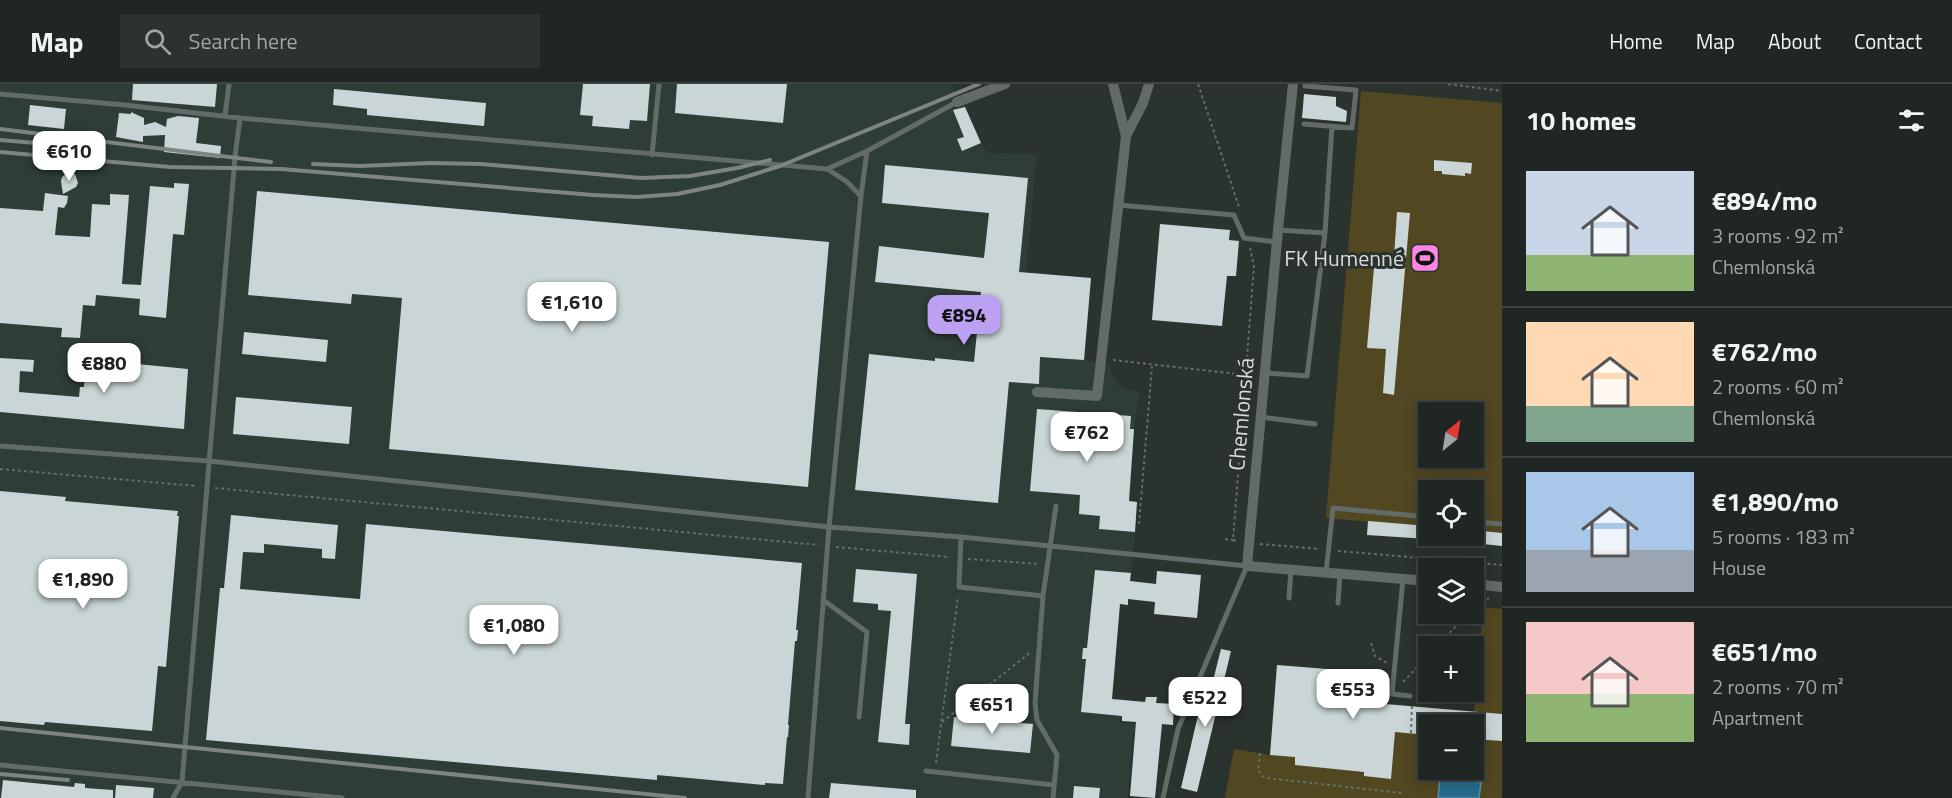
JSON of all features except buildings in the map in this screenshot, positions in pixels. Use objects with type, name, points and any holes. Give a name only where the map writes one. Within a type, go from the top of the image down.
[{"type":"street","points":[[957,102],[1005,84]]},
{"type":"street","points":[[1113,84],[1126,136]]},
{"type":"street","points":[[1037,392],[1097,396],[1126,136],[1143,103],[1149,84]]},
{"type":"street","name":"Chemlonská","points":[[1247,566],[1293,84]]},
{"type":"street","points":[[1247,566],[1418,580]]},
{"type":"lane","points":[[225,116],[229,84]]},
{"type":"lane","points":[[652,155],[659,84]]},
{"type":"lane","points":[[1304,124],[1352,128],[1356,90],[1305,86]]},
{"type":"lane","points":[[0,94],[240,118],[827,170],[846,181],[861,196]]},
{"type":"lane","points":[[827,170],[957,102]]},
{"type":"lane","points":[[173,798],[182,782],[240,118]]},
{"type":"lane","points":[[1265,373],[1307,376],[1325,233],[1332,126]]},
{"type":"lane","points":[[808,798],[827,546],[867,151]]},
{"type":"lane","points":[[1118,205],[1234,215],[1244,238],[1277,242]]},
{"type":"lane","points":[[1278,230],[1325,233]]},
{"type":"lane","points":[[1261,417],[1315,424]]},
{"type":"lane","points":[[0,446],[209,461],[829,527],[961,537],[1050,548],[1247,566],[1178,729],[1162,798]]},
{"type":"lane","points":[[1053,798],[1057,755],[1037,720],[1035,704],[1043,596],[1056,506]]},
{"type":"lane","points":[[1326,572],[1333,508],[1418,516]]},
{"type":"lane","points":[[1484,523],[1502,524]]},
{"type":"lane","points":[[961,537],[959,587],[1043,596]]},
{"type":"lane","points":[[1289,598],[1291,569]]},
{"type":"lane","points":[[1338,603],[1340,573]]},
{"type":"lane","points":[[1403,579],[1392,694],[1410,696]]},
{"type":"lane","points":[[823,600],[867,632],[859,717]]},
{"type":"lane","points":[[0,765],[342,798]]},
{"type":"lane","points":[[926,771],[1054,785]]},
{"type":"path","points":[[1198,84],[1242,216]]},
{"type":"path","points":[[1448,84],[1502,91]]},
{"type":"path","points":[[1233,540],[1254,266],[1248,239]]},
{"type":"path","points":[[1101,358],[1152,366],[1246,375],[1265,373]]},
{"type":"path","points":[[1139,524],[1152,366]]},
{"type":"path","points":[[0,470],[207,487],[960,558],[1047,564]]},
{"type":"path","points":[[1225,539],[1502,565]]},
{"type":"path","points":[[935,772],[959,587]]},
{"type":"path","points":[[1484,602],[1498,590]]},
{"type":"path","points":[[1446,636],[1458,624]]},
{"type":"path","points":[[1371,643],[1375,656],[1394,667]]},
{"type":"path","points":[[942,722],[1040,644]]},
{"type":"path","points":[[1392,694],[1418,667]]},
{"type":"path","points":[[1411,733],[1413,706]]},
{"type":"path","points":[[1260,753],[1258,770],[1262,776],[1267,778],[1402,793]]},
{"type":"shaded area","points":[[0,84],[952,84],[957,98],[961,97],[981,143],[988,153],[1037,154],[1026,272],[1091,278],[1084,360],[1111,365],[1111,372],[1118,386],[1140,392],[1134,429],[1129,501],[1137,502],[1135,532],[1128,605],[1120,604],[1111,714],[1121,715],[1120,723],[1138,724],[1137,733],[1133,733],[1128,798],[0,798]]},
{"type":"shaded area","name":"FK Humenné","points":[[1361,91],[1502,103],[1502,533],[1484,532],[1484,480],[1418,480],[1418,526],[1326,518]]},
{"type":"shaded area","points":[[1484,607],[1502,609],[1502,798],[1225,798],[1234,749],[1270,755],[1277,665],[1388,674],[1385,704],[1474,712],[1475,702],[1484,702],[1484,636],[1481,636],[1482,624],[1484,624]]},
{"type":"water","points":[[1440,780],[1481,782],[1479,798],[1438,798]]},
{"type":"railway","points":[[0,152],[170,167],[281,169],[637,197],[677,194],[720,185],[780,166],[979,84]]},
{"type":"railway","points":[[0,129],[271,162]]},
{"type":"railway","points":[[0,140],[60,145]]},
{"type":"railway","points":[[313,164],[360,166],[431,163],[481,164],[641,178],[690,176],[770,160]]},
{"type":"railway","points":[[0,728],[685,798]]},
{"type":"railway","points":[[0,774],[68,780]]},
{"type":"place","name":"FK Humenné","points":[[1425,258]]}]
